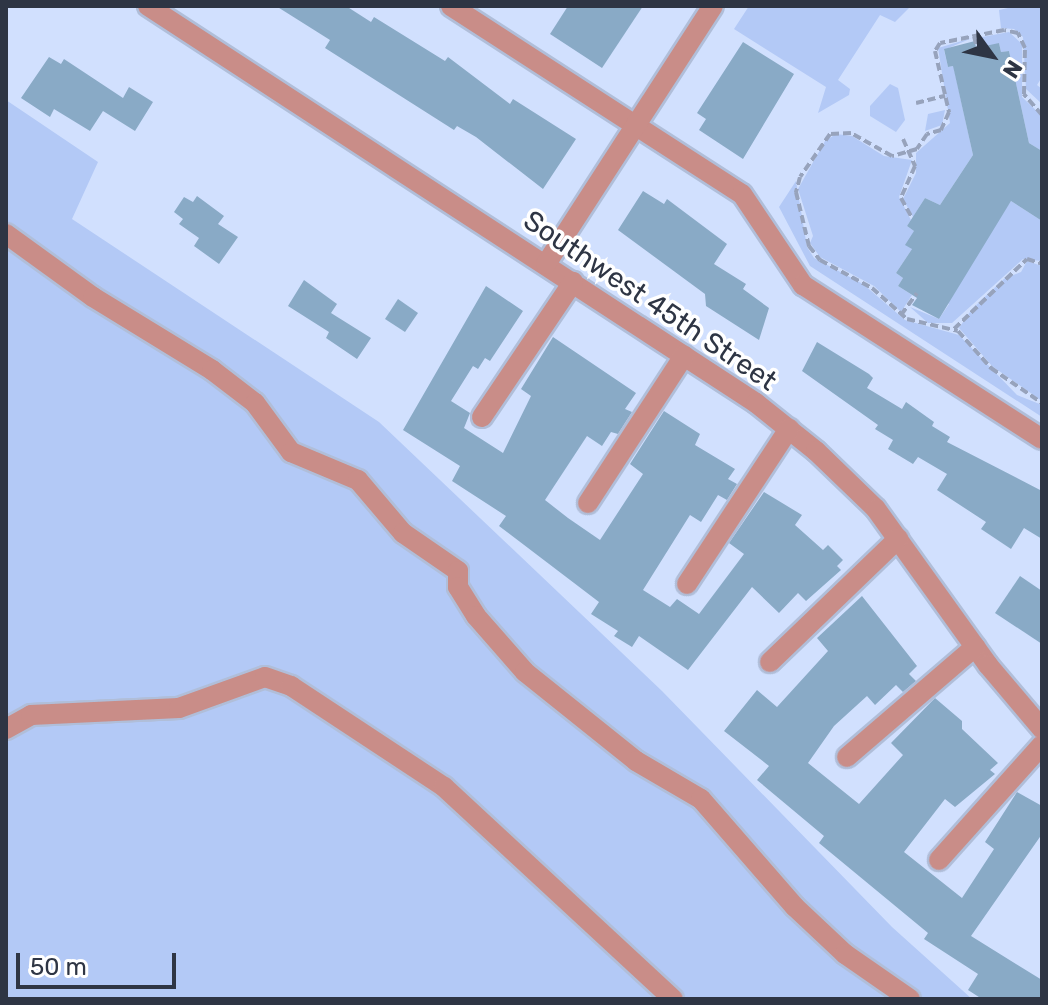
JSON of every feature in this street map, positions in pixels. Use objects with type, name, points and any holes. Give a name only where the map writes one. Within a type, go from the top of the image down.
[{"type":"street","name":"Southwest 45th Street","points":[[148,6],[546,264],[789,429],[876,509],[975,647],[1042,729]]},
{"type":"street","points":[[451,6],[742,194],[803,285],[1042,439]]},
{"type":"street","points":[[546,264],[713,6]]},
{"type":"street","points":[[6,234],[93,297],[212,370],[255,403],[291,452],[358,480],[403,533],[458,571],[458,587],[476,616],[525,672],[636,761],[701,799],[795,907],[845,954],[910,999]]},
{"type":"street","points":[[482,417],[573,282]]},
{"type":"street","points":[[588,503],[684,356]]},
{"type":"street","points":[[687,584],[789,429]]},
{"type":"street","points":[[770,662],[898,539]]},
{"type":"street","points":[[847,757],[975,647]]},
{"type":"street","points":[[6,729],[31,715],[179,708],[265,677],[291,686],[444,787],[673,999]]},
{"type":"street","points":[[939,860],[1042,745]]},
{"type":"path","points":[[1042,115],[1024,94],[1025,48],[1018,33],[1004,30],[940,43],[935,51],[945,96],[946,124],[927,134],[911,152],[882,153],[851,133],[837,131],[824,139],[796,192],[813,252],[872,288],[901,315],[954,329],[991,368],[1042,403]]},
{"type":"path","points":[[974,36],[978,52]]},
{"type":"path","points":[[916,103],[945,96]]},
{"type":"path","points":[[903,139],[915,166],[901,198],[912,218]]},
{"type":"path","points":[[954,329],[1027,259],[1042,264]]},
{"type":"path","points":[[901,315],[917,293]]},
{"type":"shaded area","points":[[749,6],[911,6],[895,22],[880,15],[838,80],[850,89],[849,95],[818,113],[826,87],[734,29]]},
{"type":"shaded area","points":[[1042,6],[1042,77],[1037,85],[1042,89],[1042,104],[1026,89],[1023,37],[1014,29],[1001,28],[999,10]]},
{"type":"shaded area","points":[[1009,32],[1022,44],[1022,97],[1042,116],[1042,151],[1029,143],[1009,51],[1001,52],[999,43],[980,52],[977,38]]},
{"type":"shaded area","points":[[972,38],[944,50],[948,67],[958,65],[954,69],[973,155],[940,205],[925,198],[913,217],[903,199],[916,173],[916,153],[950,123],[938,48]]},
{"type":"shaded area","points":[[890,84],[898,88],[905,120],[896,132],[870,116],[870,106]]},
{"type":"shaded area","points":[[6,100],[98,162],[72,219],[379,422],[662,691],[892,927],[972,999],[6,999]]},
{"type":"shaded area","points":[[945,110],[942,125],[925,131],[928,114]]},
{"type":"shaded area","points":[[836,134],[852,136],[884,156],[912,160],[899,197],[911,220],[907,226],[914,231],[912,249],[896,273],[903,278],[898,286],[912,295],[901,312],[874,286],[820,257],[810,243],[813,236],[798,189],[825,141]]},
{"type":"shaded area","points":[[796,181],[807,247],[814,258],[863,284],[905,320],[959,335],[1017,395],[1042,405],[1042,417],[810,266],[779,207]]},
{"type":"shaded area","points":[[1011,201],[1042,221],[1042,261],[1023,259],[952,323],[928,323],[910,307],[939,319],[949,304],[943,300]]},
{"type":"shaded area","points":[[1027,261],[1042,266],[1042,401],[992,366],[959,328],[972,309],[1005,278],[1021,272]]},
{"type":"building","points":[[276,6],[346,6],[371,22],[374,17],[445,61],[448,57],[510,104],[513,99],[576,139],[543,189],[476,137],[457,126],[454,130],[325,48],[330,40]]},
{"type":"building","points":[[568,6],[643,6],[602,68],[550,34]]},
{"type":"building","points":[[975,41],[976,48],[999,43],[1001,52],[1009,51],[1029,143],[1042,151],[1042,221],[1011,201],[939,319],[912,305],[917,298],[898,286],[903,278],[896,273],[912,249],[905,245],[914,231],[907,226],[925,198],[940,205],[973,155],[953,66],[948,67],[944,49]]},
{"type":"building","points":[[743,42],[794,74],[743,159],[699,130],[706,119],[697,113]]},
{"type":"building","points":[[49,57],[61,64],[64,59],[123,98],[129,87],[153,102],[135,131],[103,111],[90,131],[54,109],[50,117],[21,98]]},
{"type":"building","points":[[643,191],[664,204],[667,199],[727,244],[714,264],[746,284],[743,289],[769,308],[759,340],[706,306],[705,294],[618,230]]},
{"type":"building","points":[[197,196],[224,216],[218,224],[238,237],[219,264],[194,246],[199,238],[179,224],[183,219],[174,212],[184,197],[193,202]]},
{"type":"building","points":[[304,280],[337,304],[331,313],[371,338],[357,359],[326,338],[329,332],[288,306]]},
{"type":"building","points":[[486,286],[523,311],[490,361],[485,358],[478,369],[473,366],[451,401],[470,413],[464,428],[503,453],[531,396],[521,389],[553,337],[636,393],[625,409],[632,412],[618,434],[611,432],[602,446],[587,436],[545,500],[568,518],[600,540],[643,474],[630,464],[664,411],[700,434],[695,445],[735,469],[728,479],[737,484],[727,500],[718,495],[701,522],[690,515],[643,590],[670,607],[677,599],[699,614],[744,554],[729,543],[764,492],[802,515],[795,525],[823,550],[828,545],[843,560],[837,566],[841,570],[806,601],[798,593],[779,613],[752,587],[688,670],[639,636],[632,647],[614,636],[618,631],[591,614],[599,602],[499,526],[506,516],[452,481],[460,466],[403,430]]},
{"type":"building","points":[[398,299],[418,313],[405,332],[385,319]]},
{"type":"building","points":[[817,342],[869,374],[873,378],[867,388],[902,409],[906,402],[934,422],[932,426],[950,437],[947,442],[1042,491],[1042,539],[1024,528],[1011,549],[981,529],[986,522],[937,490],[947,474],[918,457],[913,464],[888,449],[893,440],[875,429],[878,425],[802,371]]},
{"type":"building","points":[[1020,576],[1042,591],[1042,644],[995,613]]},
{"type":"building","points":[[862,596],[917,666],[909,674],[916,681],[903,692],[896,685],[875,705],[867,696],[834,726],[808,763],[859,804],[903,755],[891,743],[935,698],[962,721],[962,729],[998,763],[990,770],[995,774],[955,807],[945,799],[904,852],[962,898],[994,849],[985,842],[1017,792],[1042,806],[1042,834],[971,936],[1042,980],[1042,999],[982,999],[968,990],[978,974],[924,939],[928,933],[819,843],[824,836],[757,780],[769,766],[724,731],[757,690],[777,707],[828,651],[817,638]]}]
